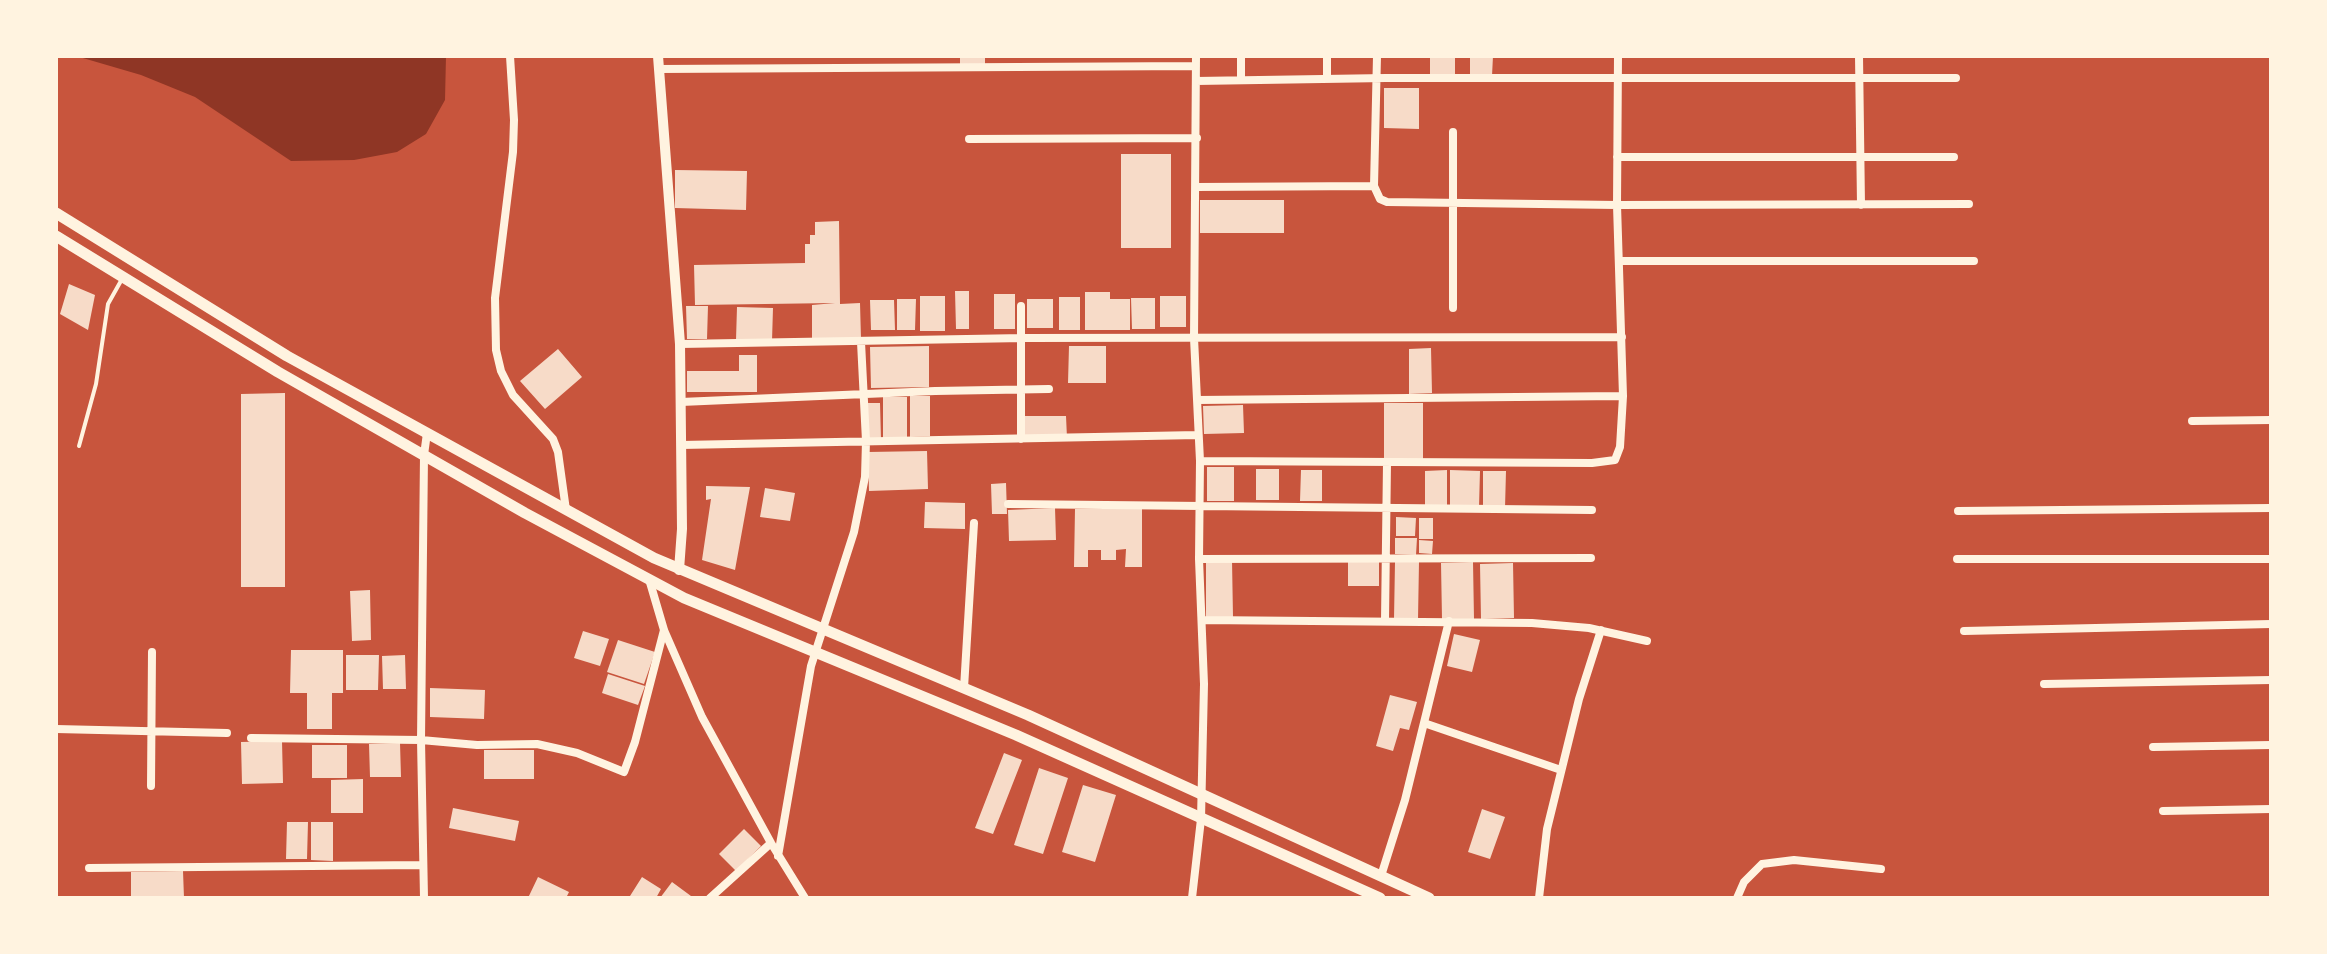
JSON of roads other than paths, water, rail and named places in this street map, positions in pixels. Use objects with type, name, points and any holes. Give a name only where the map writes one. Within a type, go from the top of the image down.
[{"type":"main road","points":[[56,213],[287,356],[679,570],[964,688],[1429,898]]},
{"type":"main road","points":[[56,236],[278,372],[684,598],[1016,735],[1380,898]]},
{"type":"street","points":[[510,56],[513,152],[495,298],[496,350],[501,371],[513,395],[544,428],[558,452],[566,510]]},
{"type":"street","points":[[658,56],[680,344],[682,548],[679,570]]},
{"type":"street","points":[[1241,56],[1241,80]]},
{"type":"street","points":[[1327,56],[1327,79]]},
{"type":"street","points":[[1377,56],[1374,186],[1380,199],[1387,202],[1969,204]]},
{"type":"street","points":[[1200,461],[1387,463],[1615,460],[1619,455],[1623,396],[1617,205],[1618,56]]},
{"type":"street","points":[[1859,56],[1861,205]]},
{"type":"street","points":[[659,69],[1196,61],[1194,338],[1200,461],[1202,794],[1192,898]]},
{"type":"street","points":[[1196,81],[1956,78]]},
{"type":"street","points":[[1453,132],[1453,308]]},
{"type":"street","points":[[969,139],[1197,138]]},
{"type":"street","points":[[1617,157],[1954,157]]},
{"type":"street","points":[[1196,187],[1374,186]]},
{"type":"street","points":[[1620,261],[1974,261]]},
{"type":"street","points":[[1021,306],[1021,439]]},
{"type":"street","points":[[680,344],[1021,338],[1622,337]]},
{"type":"street","points":[[778,856],[816,652],[854,532],[865,477],[861,342]]},
{"type":"street","points":[[681,402],[864,393],[1049,389]]},
{"type":"street","points":[[1197,400],[1623,396]]},
{"type":"street","points":[[2192,421],[2271,420]]},
{"type":"street","points":[[424,898],[421,740],[424,455],[427,433]]},
{"type":"street","points":[[681,445],[1198,435]]},
{"type":"street","points":[[1385,621],[1387,463]]},
{"type":"street","points":[[1008,504],[1592,510]]},
{"type":"street","points":[[1958,511],[2271,508]]},
{"type":"street","points":[[964,688],[974,523]]},
{"type":"street","points":[[1199,559],[1591,558]]},
{"type":"street","points":[[1957,559],[2271,559]]},
{"type":"street","points":[[649,579],[664,630],[702,717],[778,856],[805,898]]},
{"type":"street","points":[[1202,620],[1573,625],[1647,641]]},
{"type":"street","points":[[1381,876],[1405,800],[1449,621]]},
{"type":"street","points":[[1964,631],[2271,624]]},
{"type":"street","points":[[251,738],[550,745],[624,772],[635,742],[664,630]]},
{"type":"street","points":[[1539,898],[1547,829],[1579,699],[1601,630]]},
{"type":"street","points":[[151,786],[152,652]]},
{"type":"street","points":[[2044,684],[2271,680]]},
{"type":"street","points":[[1424,723],[1561,770]]},
{"type":"street","points":[[56,729],[227,733]]},
{"type":"street","points":[[2153,747],[2271,745]]},
{"type":"street","points":[[2163,811],[2271,809]]},
{"type":"street","points":[[710,898],[771,843]]},
{"type":"street","points":[[1737,898],[1744,882],[1762,864],[1794,860],[1881,869]]},
{"type":"street","points":[[89,868],[422,865]]},
{"type":"lane","points":[[79,446],[96,384],[108,304],[122,278]]}]
